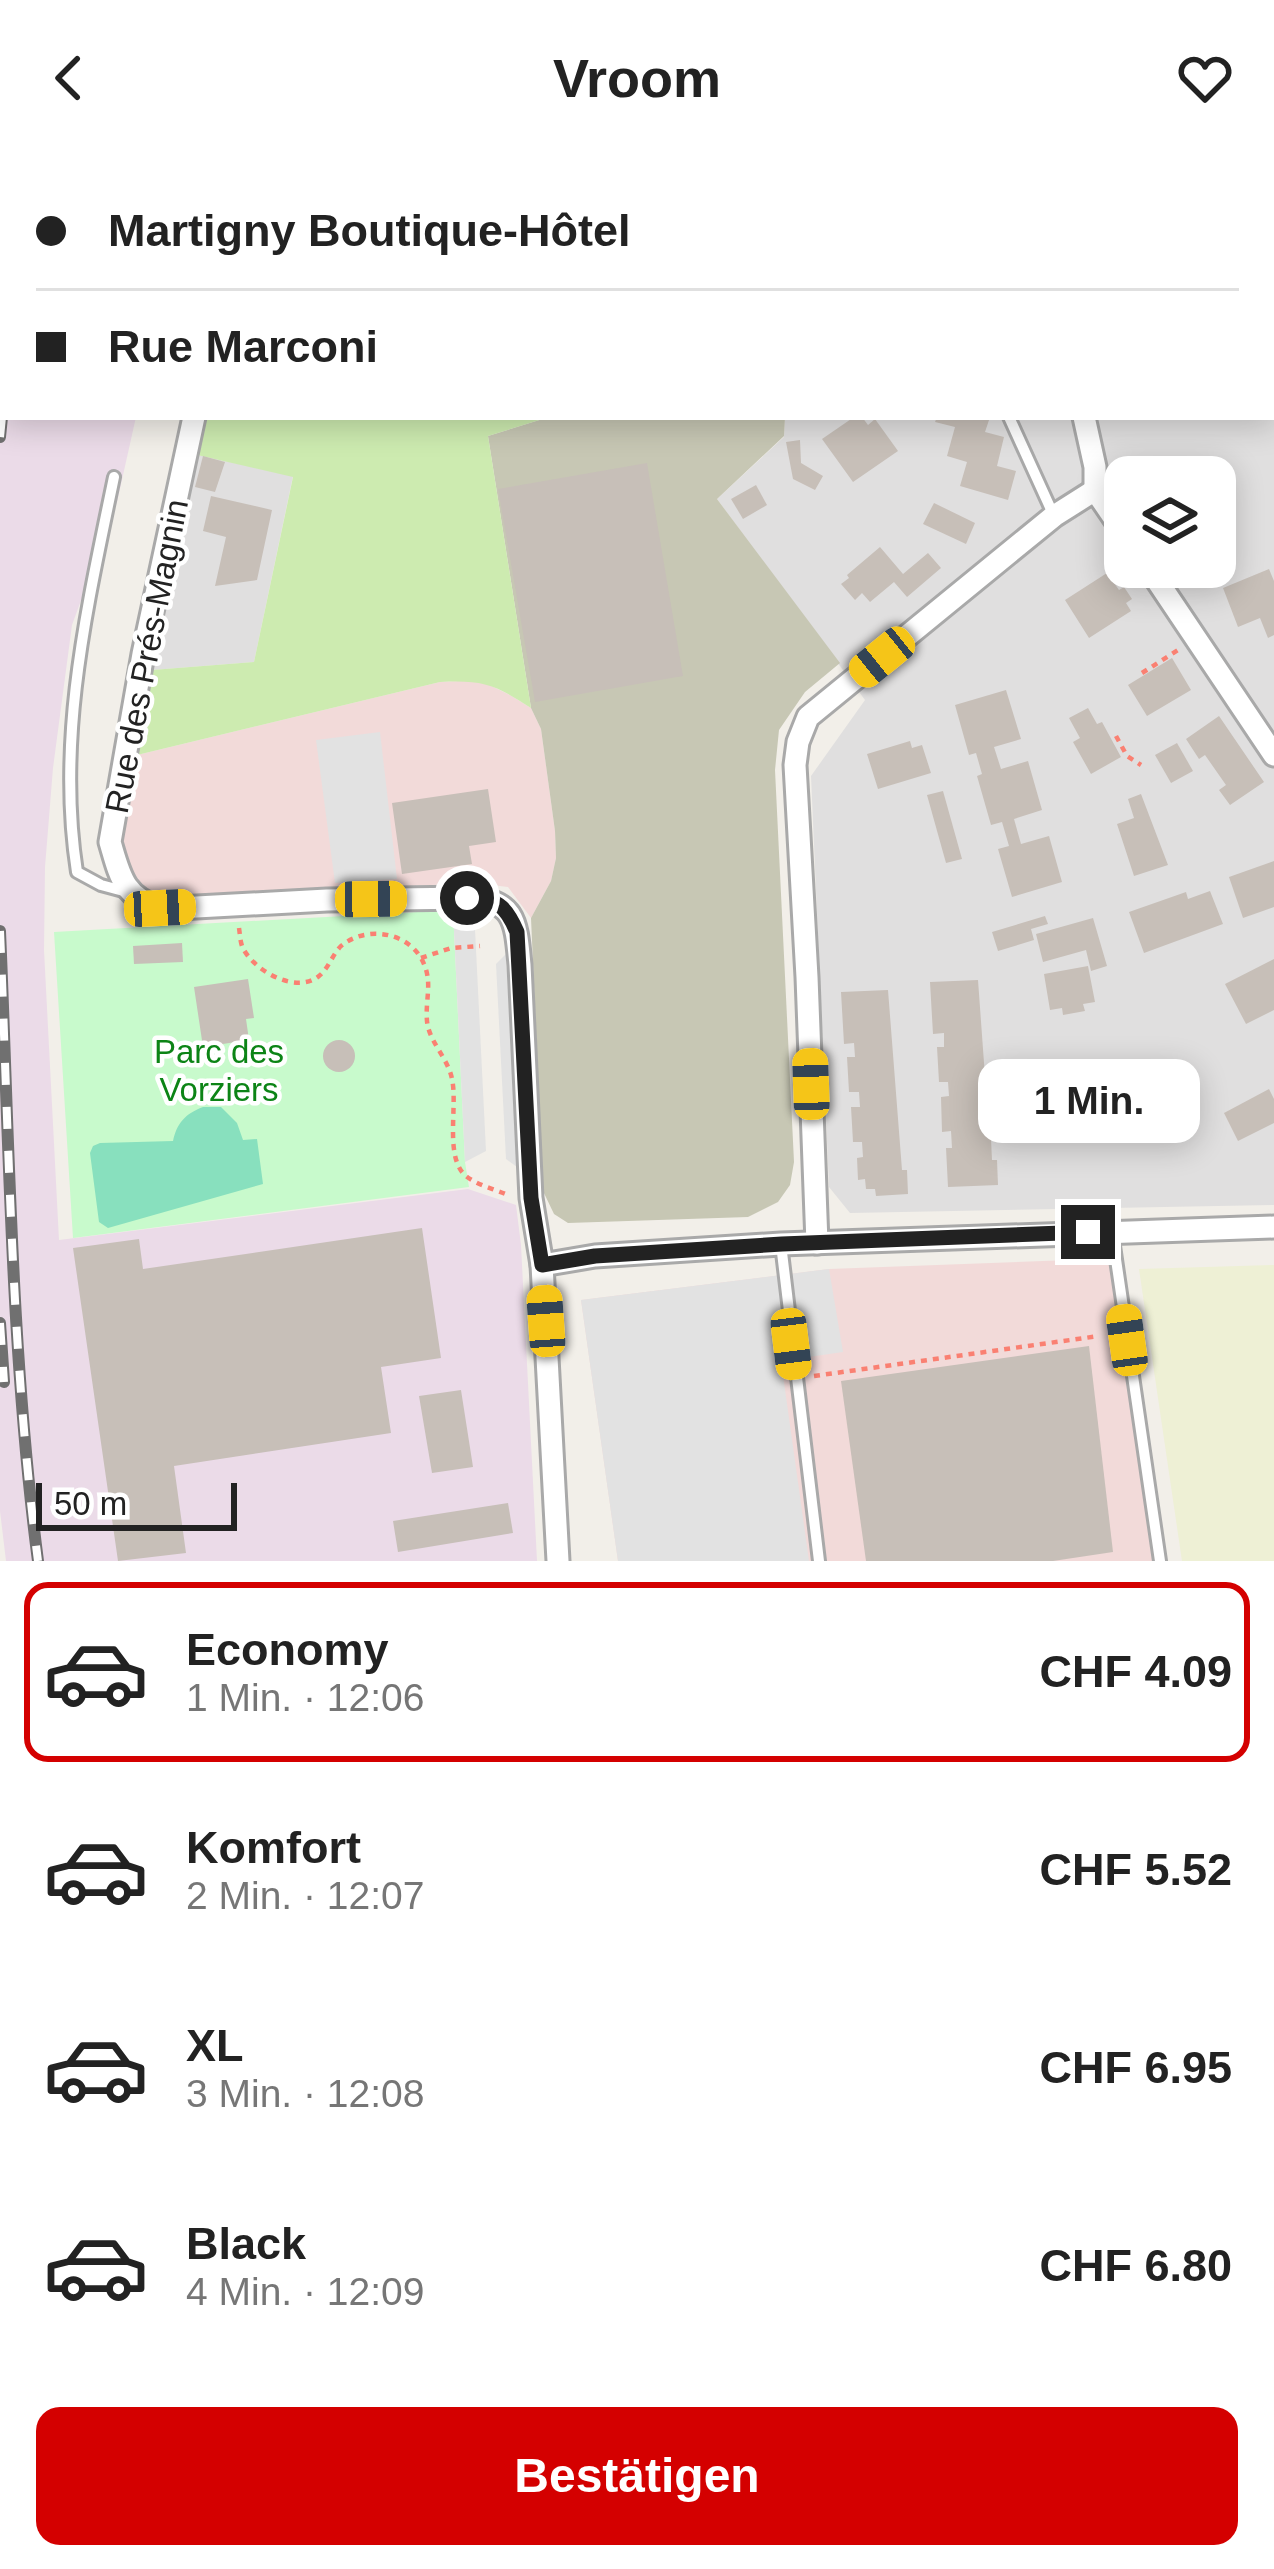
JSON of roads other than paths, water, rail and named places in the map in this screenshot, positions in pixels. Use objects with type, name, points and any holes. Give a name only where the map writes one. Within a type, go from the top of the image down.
[{"type":"street","name":"Rue des Prés-Magnin","points":[[130,892],[110,842],[143,654],[193,420]]},
{"type":"street","points":[[1085,420],[1095,490],[1104,503]]},
{"type":"street","points":[[817,1243],[795,764],[798,742],[808,718],[1054,516],[1095,490]]},
{"type":"street","points":[[1162,588],[1274,755]]},
{"type":"street","points":[[130,892],[140,902],[160,908],[488,898],[509,912],[517,932],[520,965],[531,1198],[542,1265],[558,1561]]},
{"type":"street","points":[[542,1265],[595,1256],[782,1244],[1274,1227]]},
{"type":"lane","points":[[1010,420],[1054,516]]},
{"type":"lane","points":[[114,477],[79,645],[69,742],[70,824],[77,872],[101,885],[130,892]]},
{"type":"lane","points":[[1112,1232],[1160,1561]]},
{"type":"lane","points":[[782,1244],[819,1561]]},
{"type":"railway","points":[[0,437],[2,420]]},
{"type":"railway","points":[[0,931],[16,1326],[38,1561]]},
{"type":"railway","points":[[0,1323],[4,1382]]},
{"type":"park label","name":"Parc des Vorziers","points":[[219,1070]]}]
